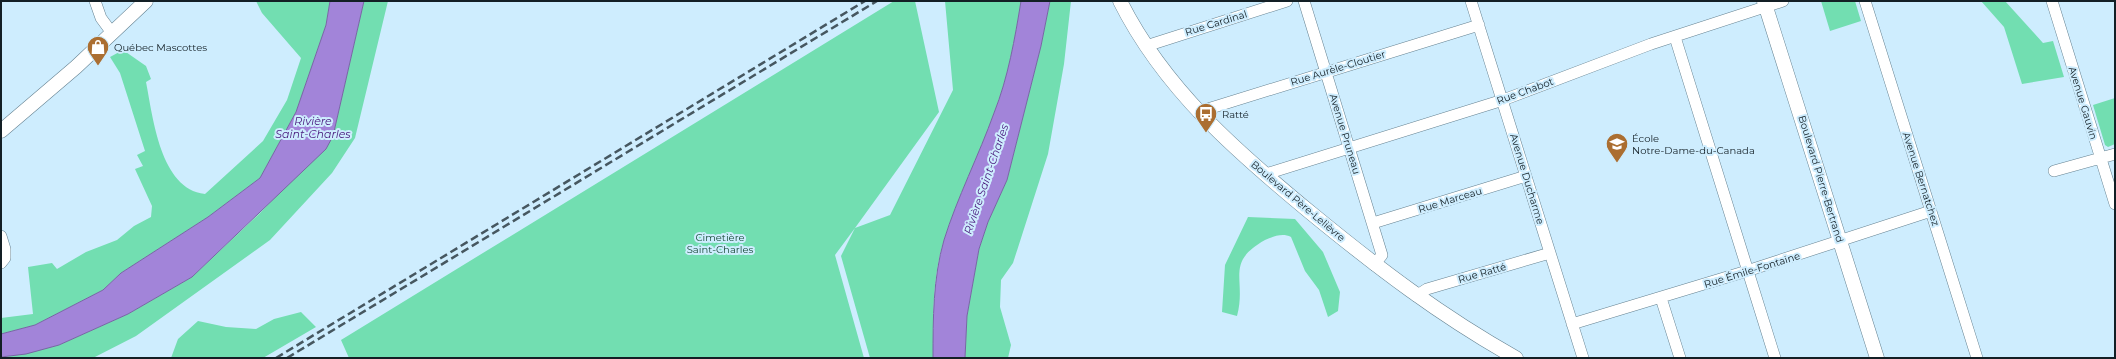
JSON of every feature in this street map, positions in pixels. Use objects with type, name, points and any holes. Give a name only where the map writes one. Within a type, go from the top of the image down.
[{"type":"main road","points":[[1,131],[146,1]]},
{"type":"main road","name":"Boulevard Père-Lelièvre","points":[[1120,1],[1146,46],[1172,82],[1198,112],[1236,148],[1374,265],[1416,296],[1478,336],[1516,358]]},
{"type":"main road","name":"Boulevard Pierre-Bertrand","points":[[1765,4],[1877,358]]},
{"type":"street","points":[[95,1],[100,18],[112,32]]},
{"type":"street","name":"Rue Cardinal","points":[[1146,46],[1287,1]]},
{"type":"street","name":"Avenue Pruneau","points":[[1304,1],[1382,255],[1374,265]]},
{"type":"street","name":"Avenue Ducharme","points":[[1471,1],[1583,358]]},
{"type":"street","name":"Rue Chabot","points":[[1266,174],[1348,147],[1503,100],[1765,4],[1783,1]]},
{"type":"street","name":"Avenue Bernatchez","points":[[1865,1],[1977,358]]},
{"type":"street","name":"Avenue Gauvin","points":[[2052,1],[2115,204]]},
{"type":"street","name":"Rue Aurèle-Cloutier","points":[[1198,112],[1479,25]]},
{"type":"street","points":[[1675,36],[1775,358]]},
{"type":"street","points":[[2054,171],[2115,154]]},
{"type":"street","name":"Rue Marceau","points":[[1373,223],[1526,176]]},
{"type":"street","name":"Rue Émile-Fontaine","points":[[1572,324],[1747,271],[1931,211]]},
{"type":"street","points":[[1,236],[5,249],[3,260]]},
{"type":"street","name":"Rue Ratté","points":[[1416,296],[1427,289],[1550,253]]},
{"type":"street","points":[[1661,298],[1680,358]]},
{"type":"green space","points":[[256,1],[330,1],[326,25],[296,112],[260,178],[208,217],[121,273],[103,290],[35,325],[1,334],[1,318],[33,314],[28,267],[52,263],[57,269],[86,252],[117,240],[134,226],[151,217],[152,206],[135,169],[143,166],[137,155],[145,151],[120,73],[110,57],[123,50],[146,66],[151,79],[146,82],[161,149],[168,166],[178,179],[190,189],[205,194],[263,141],[287,100],[301,58],[262,13]]},
{"type":"green space","points":[[364,1],[388,1],[355,138],[332,173],[270,240],[136,336],[93,358],[1,358],[59,345],[128,314],[192,277],[260,213],[333,136]]},
{"type":"green space","name":"Cimetière Saint-Charles","points":[[894,1],[915,1],[939,112],[835,255],[864,358],[349,358],[341,340]]},
{"type":"green space","points":[[945,1],[1021,1],[1010,58],[999,100],[982,145],[955,208],[940,254],[935,284],[933,358],[870,358],[841,256],[855,228],[890,215],[953,90]]},
{"type":"green space","points":[[1050,1],[1071,1],[1064,64],[1048,154],[1013,263],[1001,280],[1000,307],[1011,345],[1008,358],[965,358],[967,316],[979,249],[988,222],[1007,180],[1041,46]]},
{"type":"green space","points":[[1821,1],[1855,1],[1861,21],[1830,31]]},
{"type":"green space","points":[[1981,1],[2005,1],[2043,43],[2053,41],[2064,77],[2022,84],[2004,27]]},
{"type":"green space","points":[[2115,98],[2115,144],[2108,147],[2105,145],[2093,105]]},
{"type":"green space","points":[[1248,217],[1295,219],[1323,252],[1340,292],[1338,311],[1328,317],[1319,290],[1305,271],[1291,237],[1282,235],[1265,240],[1252,248],[1245,256],[1239,273],[1240,292],[1237,316],[1222,312],[1225,265]]},
{"type":"green space","points":[[301,312],[316,327],[263,358],[171,358],[178,339],[198,321],[226,327],[256,329],[274,319]]},
{"type":"water","name":"Rivière Saint-Charles","points":[[330,1],[364,1],[333,136],[326,149],[192,277],[128,314],[59,345],[26,354],[1,357],[1,334],[35,325],[103,290],[121,273],[208,217],[260,178],[296,112],[326,25]]},
{"type":"water","name":"Rivière Saint-Charles","points":[[1021,1],[1050,1],[1041,46],[1007,180],[988,222],[979,249],[967,316],[965,358],[933,358],[934,299],[940,254],[955,208],[999,100],[1010,58]]},
{"type":"railway","points":[[276,358],[865,1]]},
{"type":"railway","points":[[287,358],[877,1]]},
{"type":"place","name":"Québec Mascottes","points":[[98,66]]},
{"type":"place","name":"Ratté","points":[[1206,134]]},
{"type":"place","name":"École Notre-Dame-du-Canada","points":[[1617,164]]}]
